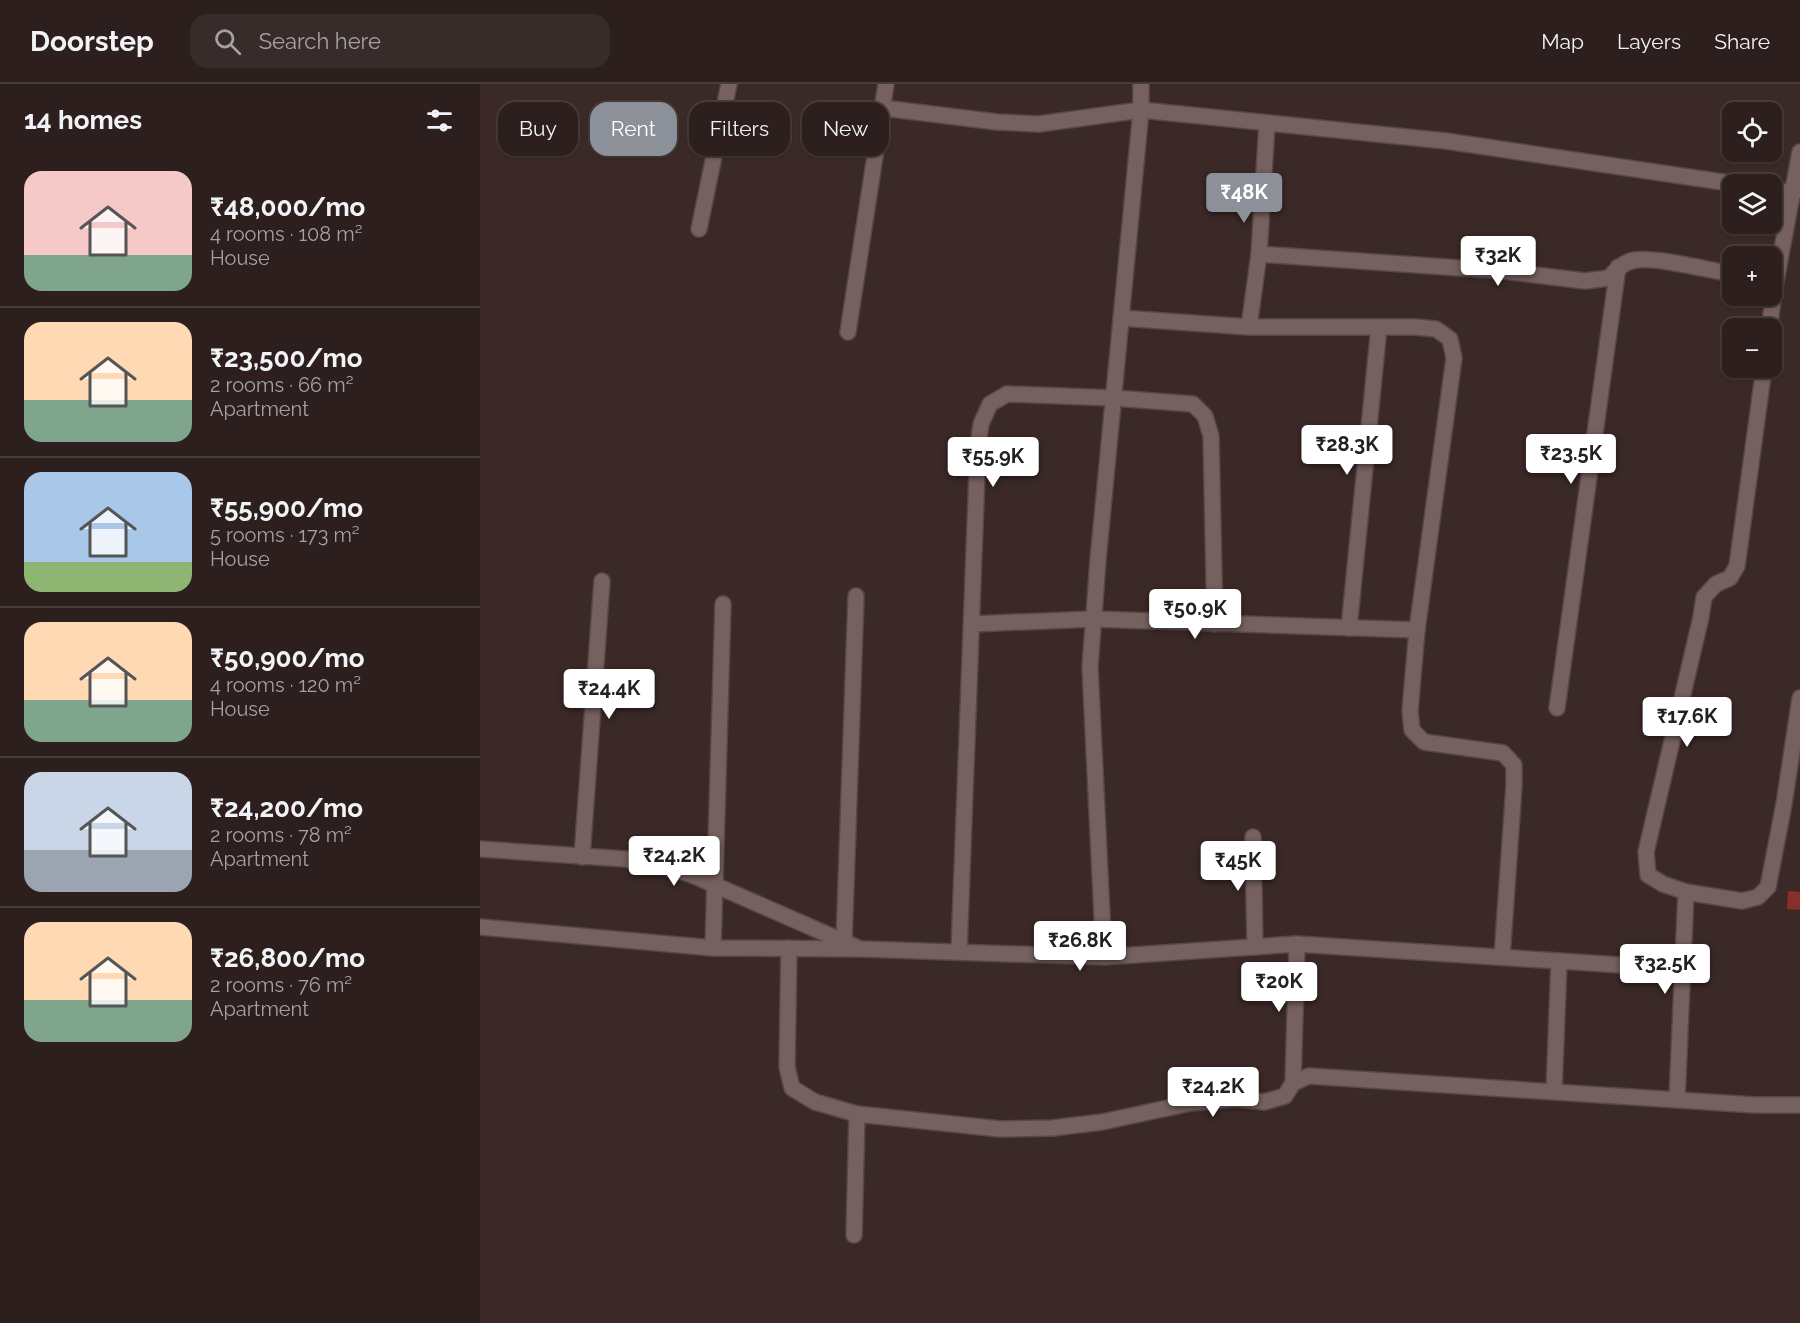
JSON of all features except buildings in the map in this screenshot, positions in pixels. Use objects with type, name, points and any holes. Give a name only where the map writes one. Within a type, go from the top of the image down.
[{"type":"street","points":[[699,229],[729,84]]},
{"type":"street","points":[[884,102],[886,84]]},
{"type":"street","points":[[1104,957],[1090,667],[1141,110],[1141,84]]},
{"type":"street","points":[[889,109],[998,122],[1039,124],[1141,110],[1446,141],[1722,182]]},
{"type":"street","points":[[1249,327],[1259,254],[1267,124]]},
{"type":"street","points":[[1782,246],[1794,193],[1800,152]]},
{"type":"street","points":[[848,332],[876,156]]},
{"type":"street","points":[[1782,191],[1794,193]]},
{"type":"street","points":[[1259,254],[1503,271],[1585,281],[1609,278],[1618,267],[1634,260],[1722,272]]},
{"type":"street","points":[[1557,708],[1618,267]]},
{"type":"street","points":[[1121,318],[1249,327],[1436,329],[1450,339],[1454,358],[1417,630],[1410,711],[1412,730],[1424,742],[1503,753],[1514,765],[1502,957]]},
{"type":"street","points":[[1349,628],[1379,327]]},
{"type":"street","points":[[1763,378],[1737,566],[1730,578],[1716,584],[1704,597],[1646,852],[1647,874],[1663,884],[1686,892],[1742,901],[1758,897],[1768,887],[1784,804],[1800,698]]},
{"type":"street","points":[[959,952],[978,445],[981,424],[990,404],[1007,394],[1114,398],[1193,405],[1205,416],[1211,436],[1215,624]]},
{"type":"street","points":[[582,857],[602,581]]},
{"type":"street","points":[[844,942],[856,596]]},
{"type":"street","points":[[713,948],[723,604]]},
{"type":"street","points":[[972,624],[1093,619],[1417,630]]},
{"type":"street","points":[[1784,804],[1800,805]]},
{"type":"street","points":[[1253,837],[1255,947]]},
{"type":"street","points":[[480,849],[625,859],[656,864],[714,884],[862,949]]},
{"type":"street","points":[[1677,1099],[1686,892]]},
{"type":"street","points":[[480,927],[713,948],[862,949],[1104,957],[1298,944],[1682,969]]},
{"type":"street","points":[[789,948],[787,1067],[792,1088],[815,1102],[857,1114],[1000,1128],[1052,1128],[1102,1122],[1191,1102],[1236,1099],[1264,1102],[1285,1096],[1293,1083],[1298,944]]},
{"type":"street","points":[[1554,1091],[1559,961]]},
{"type":"street","points":[[1293,1083],[1309,1076],[1755,1105],[1800,1105]]},
{"type":"street","points":[[854,1235],[857,1114]]}]
